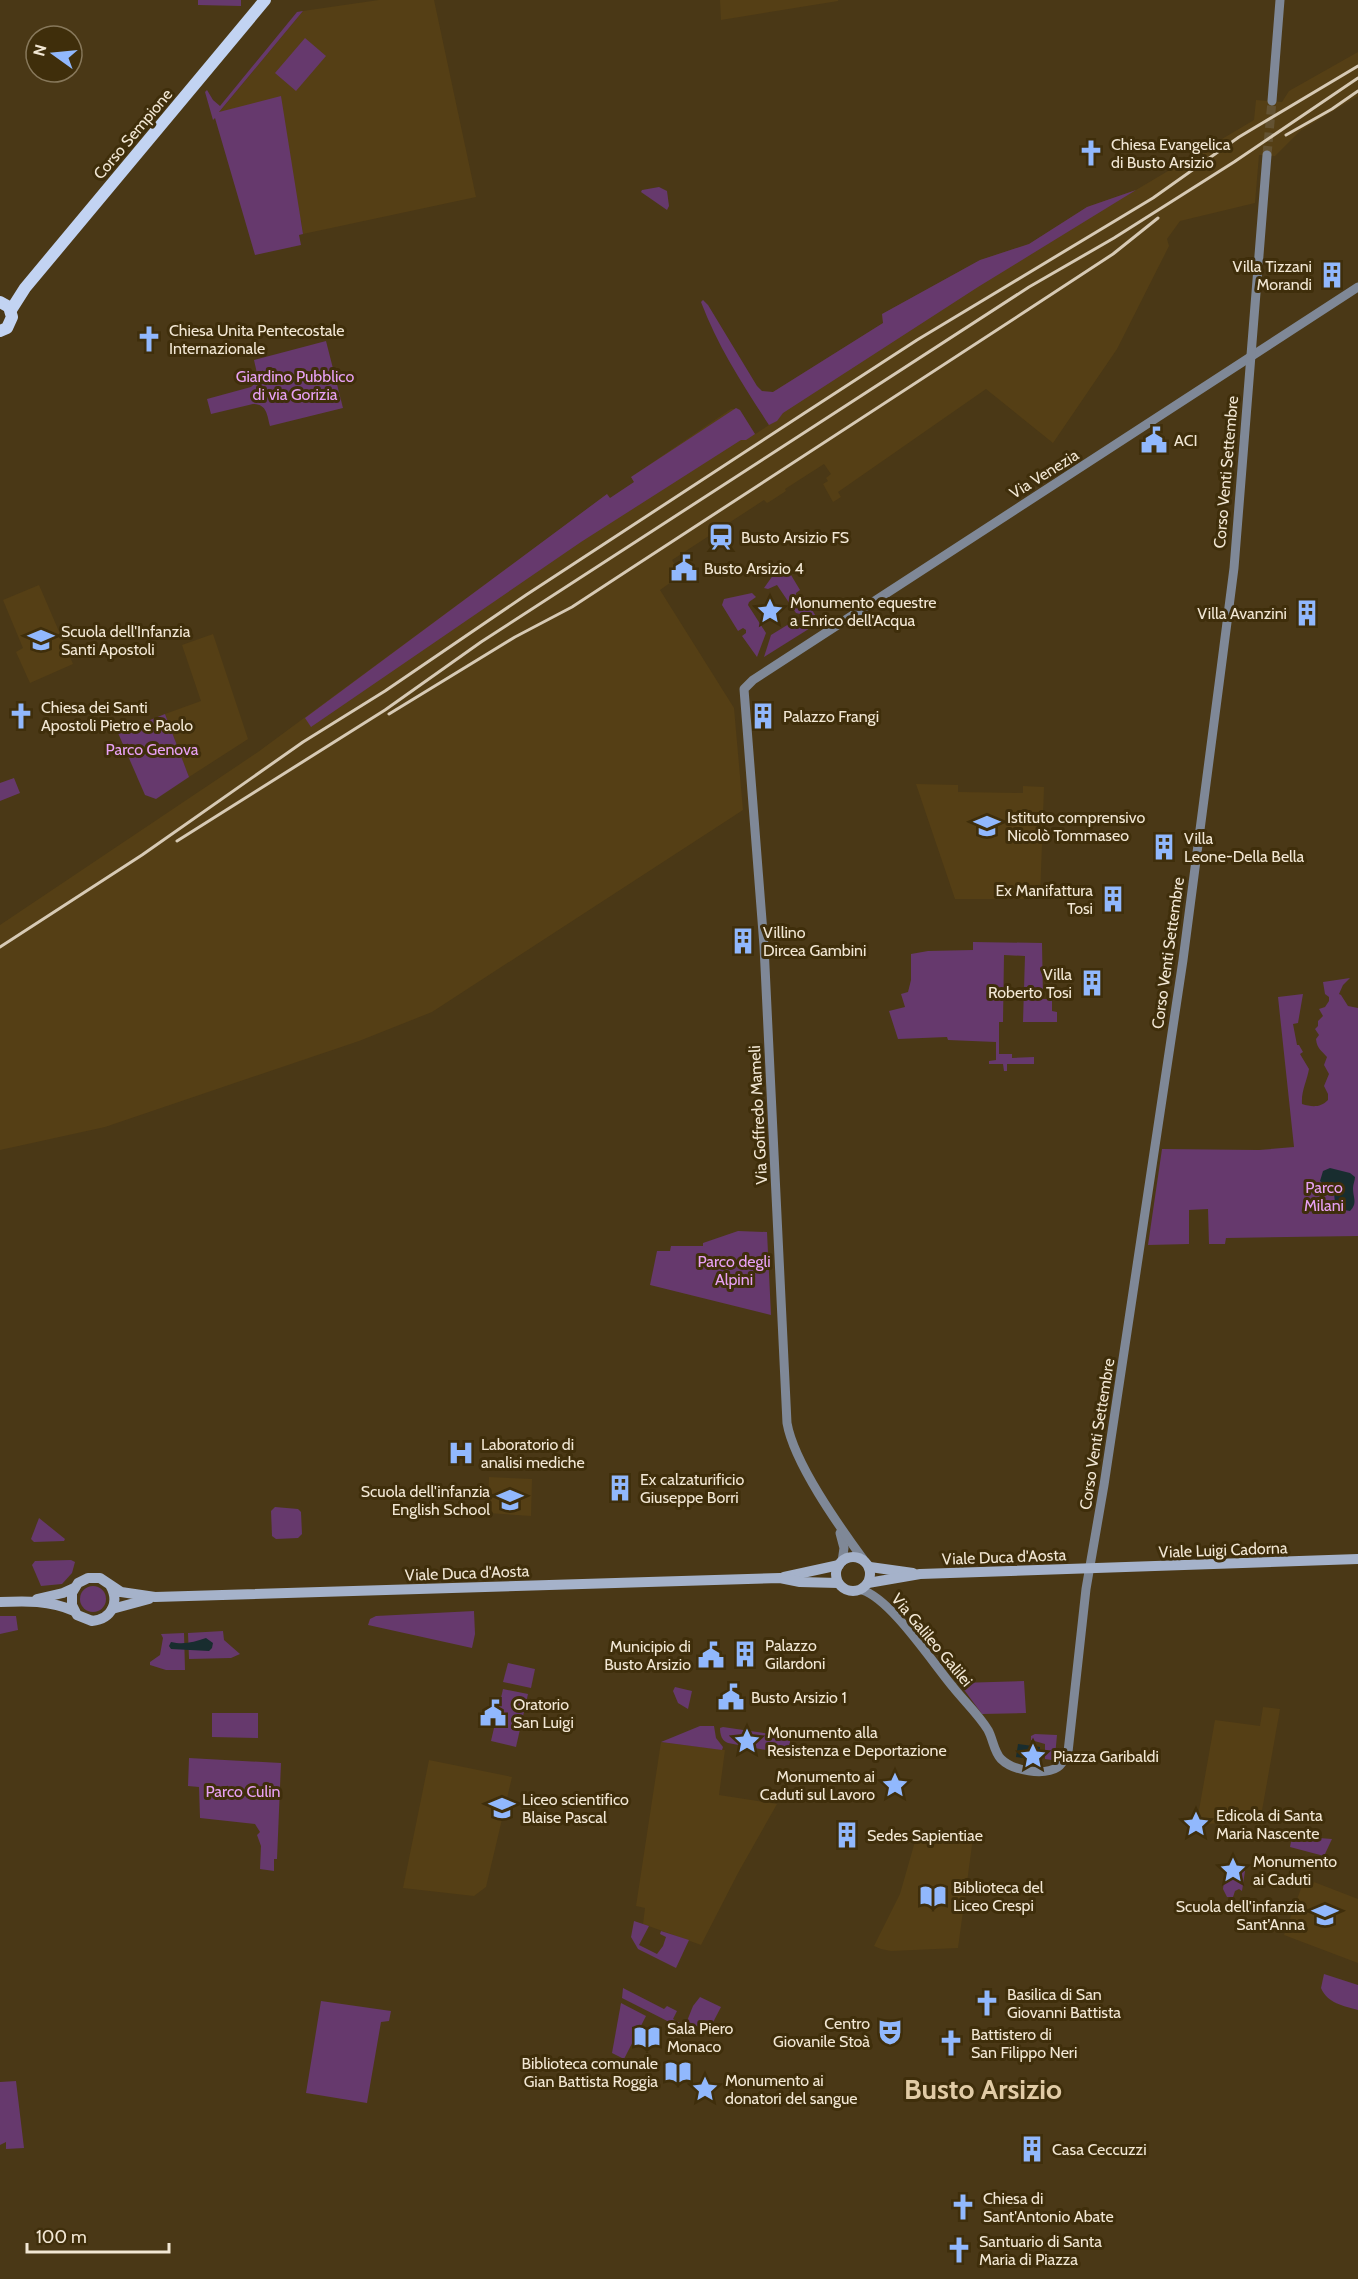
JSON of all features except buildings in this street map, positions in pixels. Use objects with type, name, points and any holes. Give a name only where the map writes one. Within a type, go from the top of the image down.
[{"type":"main road","name":"Corso Sempione","points":[[11,310],[26,288],[265,0]]},
{"type":"main road","name":"Corso Sempione","points":[[0,302],[26,288]]},
{"type":"main road","name":"Corso Sempione","points":[[0,302],[11,310],[12,317],[10,325],[0,331]]},
{"type":"main road","points":[[852,1556],[867,1563],[865,1587],[849,1591],[838,1583],[836,1576],[840,1564],[852,1556]]},
{"type":"main road","name":"Viale Luigi Cadorna","points":[[1090,1569],[1358,1559]]},
{"type":"main road","name":"Viale Duca d'Aosta","points":[[867,1563],[920,1574]]},
{"type":"main road","name":"Viale Duca d'Aosta","points":[[110,1585],[121,1592],[155,1597],[780,1578],[840,1564]]},
{"type":"main road","name":"Viale Duca d'Aosta","points":[[865,1587],[920,1574],[1090,1569]]},
{"type":"main road","points":[[0,1602],[27,1601],[52,1604],[74,1611],[81,1618],[92,1621],[108,1616],[115,1599],[110,1585],[105,1580],[94,1577],[82,1580],[74,1588],[63,1593],[27,1601]]},
{"type":"main road","name":"Viale Duca d'Aosta","points":[[780,1578],[800,1582],[838,1583]]},
{"type":"main road","points":[[74,1588],[71,1599],[74,1611]]},
{"type":"main road","name":"Viale Duca d'Aosta","points":[[112,1609],[155,1597]]},
{"type":"street","points":[[1272,101],[1280,0]]},
{"type":"street","name":"Corso Venti Settembre","points":[[1068,1752],[1090,1569],[1106,1476],[1190,904],[1234,568],[1267,155]]},
{"type":"street","name":"Via Venezia","points":[[743,693],[747,684],[1358,287]]},
{"type":"street","name":"Via Goffredo Mameli","points":[[743,693],[765,953],[787,1423],[792,1443],[838,1525],[867,1563]]},
{"type":"street","name":"Via Goffredo Mameli","points":[[838,1525],[844,1544],[840,1564]]},
{"type":"street","name":"Via Galileo Galilei","points":[[865,1587],[890,1610],[975,1714],[988,1731],[1000,1758],[1020,1770],[1029,1772],[1056,1768],[1061,1765],[1068,1752]]},
{"type":"shaded area","points":[[379,0],[434,0],[476,197],[303,234],[301,220],[215,117],[303,11]]},
{"type":"shaded area","points":[[720,0],[838,0],[838,1],[721,20]]},
{"type":"shaded area","points":[[1358,52],[1358,96],[1300,131],[1275,156],[1259,155],[1255,203],[1180,221],[1167,239],[1169,246],[1117,349],[1053,443],[986,389],[838,492],[841,497],[833,502],[823,484],[828,481],[826,478],[831,474],[824,464],[769,502],[764,500],[672,560],[681,575],[660,590],[734,708],[743,810],[432,1012],[359,1041],[105,1127],[0,1150],[0,925],[258,752],[607,494],[610,498],[634,482],[631,477],[731,409],[739,409],[755,434],[757,433],[769,425],[755,403],[883,323],[882,314],[980,260],[1029,244],[1087,207],[1136,190],[1254,120],[1256,100],[1282,102],[1289,91]]},
{"type":"shaded area","name":"Scuola dell'Infanzia Santi Apostoli","points":[[39,585],[73,664],[30,683],[16,652],[23,648],[3,600]]},
{"type":"shaded area","points":[[213,634],[248,739],[189,777],[165,714],[201,701],[182,645]]},
{"type":"shaded area","name":"Istituto comprensivo Nicolò Tommaseo","points":[[916,784],[958,785],[958,792],[1023,793],[1023,786],[1044,787],[1040,899],[955,899]]},
{"type":"shaded area","name":"Scuola dell'infanzia English School","points":[[489,1477],[532,1479],[531,1516],[488,1513]]},
{"type":"shaded area","points":[[1263,1707],[1280,1709],[1260,1822],[1199,1824],[1199,1810],[1215,1720],[1260,1726]]},
{"type":"shaded area","points":[[661,1742],[725,1750],[719,1795],[777,1804],[701,1945],[643,1924],[645,1908],[636,1906]]},
{"type":"shaded area","points":[[429,1760],[512,1777],[486,1887],[474,1896],[403,1888]]},
{"type":"shaded area","points":[[918,1831],[973,1838],[958,1948],[891,1951],[881,1949],[874,1946],[900,1894]]},
{"type":"shaded area","name":"Scuola dell'infanzia Sant'Anna","points":[[1314,1882],[1358,1899],[1358,1963],[1284,1935],[1303,1883],[1312,1887]]},
{"type":"green space","points":[[198,0],[241,0],[241,6],[198,5]]},
{"type":"green space","points":[[303,11],[219,112],[281,96],[303,234],[299,235],[301,245],[255,255],[215,118],[213,120],[205,92],[207,90],[220,106],[297,12]]},
{"type":"green space","points":[[305,38],[326,56],[296,91],[275,73]]},
{"type":"green space","points":[[659,187],[667,191],[669,206],[667,210],[641,192]]},
{"type":"green space","points":[[1136,190],[978,287],[783,413],[777,421],[769,425],[723,350],[701,302],[703,300],[708,305],[757,386],[762,391],[773,392],[883,323],[882,314],[980,260],[1029,244],[1087,207]]},
{"type":"green space","name":"Giardino Pubblico di via Gorizia","points":[[326,341],[343,408],[270,426],[266,411],[258,404],[211,414],[207,399],[251,387],[254,384],[257,375],[254,360]]},
{"type":"green space","points":[[736,408],[740,410],[755,434],[746,440],[741,440],[581,542],[311,727],[305,718],[607,494],[610,498],[634,482],[631,477]]},
{"type":"green space","points":[[781,564],[785,565],[800,590],[796,593],[796,597],[799,599],[804,597],[817,618],[796,613],[777,585],[768,589],[764,588]]},
{"type":"green space","points":[[752,593],[756,597],[748,605],[766,633],[757,657],[742,636],[746,630],[743,628],[738,631],[722,605],[724,599]]},
{"type":"green space","points":[[797,619],[815,623],[815,625],[764,657],[771,635]]},
{"type":"green space","name":"Parco Genova","points":[[165,714],[189,777],[156,799],[145,795],[118,733]]},
{"type":"green space","points":[[14,778],[20,793],[0,801],[0,783]]},
{"type":"green space","points":[[973,942],[1042,943],[1043,999],[1052,999],[1052,1011],[1057,1012],[1057,1022],[1023,1022],[1025,956],[1004,955],[1003,1022],[999,1022],[999,1054],[1012,1054],[1012,1058],[1034,1057],[1034,1064],[1007,1064],[1007,1071],[1004,1071],[1003,1064],[989,1064],[989,1061],[996,1060],[996,1042],[948,1040],[947,1037],[898,1039],[889,1011],[905,1007],[901,994],[908,992],[911,980],[911,954],[928,951],[973,950]]},
{"type":"green space","name":"Parco Milani","points":[[1350,978],[1343,985],[1339,994],[1348,1006],[1358,1008],[1358,1236],[1226,1238],[1225,1244],[1209,1244],[1208,1209],[1189,1210],[1189,1244],[1148,1245],[1162,1149],[1259,1150],[1294,1147],[1278,997],[1303,994],[1298,1023],[1293,1024],[1297,1045],[1303,1052],[1300,1054],[1309,1069],[1302,1104],[1319,1106],[1328,1100],[1324,1086],[1329,1074],[1324,1065],[1327,1057],[1317,1045],[1316,1039],[1319,1035],[1315,1029],[1323,1016],[1319,1009],[1325,1007],[1329,1001],[1323,982]]},
{"type":"green space","name":"Parco degli Alpini","points":[[738,1231],[767,1232],[771,1315],[650,1285],[657,1251],[670,1251],[671,1246],[703,1246],[703,1243]]},
{"type":"green space","points":[[275,1507],[298,1509],[301,1512],[302,1534],[298,1538],[276,1539],[272,1536],[271,1511]]},
{"type":"green space","points":[[39,1518],[65,1539],[64,1541],[34,1542],[31,1539]]},
{"type":"green space","points":[[71,1560],[75,1562],[72,1573],[62,1584],[41,1586],[32,1565],[35,1561]]},
{"type":"green space","points":[[93,1586],[102,1590],[106,1599],[102,1608],[93,1612],[84,1608],[80,1599],[84,1590]]},
{"type":"green space","points":[[474,1611],[475,1634],[472,1648],[368,1625],[370,1619],[376,1616]]},
{"type":"green space","points":[[0,1616],[16,1616],[18,1630],[0,1634]]},
{"type":"green space","points":[[223,1631],[224,1640],[240,1654],[231,1658],[189,1659],[188,1633]]},
{"type":"green space","points":[[184,1633],[185,1670],[166,1670],[150,1665],[150,1662],[160,1655],[163,1638],[161,1634]]},
{"type":"green space","points":[[508,1663],[535,1669],[531,1688],[503,1682]]},
{"type":"green space","points":[[1024,1681],[1026,1713],[982,1714],[959,1683]]},
{"type":"green space","points":[[675,1687],[692,1691],[688,1709],[678,1703],[673,1691]]},
{"type":"green space","points":[[503,1689],[528,1694],[516,1747],[491,1741]]},
{"type":"green space","points":[[212,1713],[258,1713],[258,1738],[212,1737]]},
{"type":"green space","points":[[700,1726],[714,1726],[716,1738],[723,1747],[722,1750],[661,1742]]},
{"type":"green space","points":[[720,1728],[790,1737],[790,1748],[787,1752],[782,1753],[728,1743],[721,1735]]},
{"type":"green space","points":[[1035,1734],[1057,1735],[1055,1756],[1052,1760],[1045,1759],[1045,1744],[1031,1740],[1031,1736]]},
{"type":"green space","name":"Parco Culin","points":[[189,1758],[281,1763],[277,1859],[274,1859],[274,1871],[260,1869],[261,1846],[257,1835],[260,1832],[255,1824],[200,1818],[199,1787],[188,1786]]},
{"type":"green space","points":[[1292,1836],[1332,1839],[1324,1856],[1290,1847]]},
{"type":"green space","points":[[1242,1871],[1245,1871],[1242,1891],[1239,1889],[1235,1891],[1233,1897],[1227,1897],[1223,1889],[1225,1874],[1242,1874]]},
{"type":"green space","points":[[634,1921],[649,1926],[639,1945],[657,1954],[666,1937],[660,1934],[661,1931],[689,1940],[676,1968],[638,1949],[631,1937]]},
{"type":"green space","points":[[1324,1974],[1358,1985],[1358,2010],[1327,1997],[1321,1988]]},
{"type":"green space","points":[[623,1988],[664,2009],[667,2006],[677,2011],[673,2019],[685,2026],[683,2029],[622,1998]]},
{"type":"green space","points":[[700,1997],[721,2007],[708,2032],[687,2021],[693,2006]]},
{"type":"green space","points":[[321,2001],[391,2011],[389,2021],[381,2022],[367,2103],[306,2093]]},
{"type":"green space","points":[[621,2003],[646,2016],[624,2059],[612,2053]]},
{"type":"green space","points":[[16,2081],[24,2148],[6,2149],[6,2142],[0,2145],[0,2082]]},
{"type":"water","points":[[1330,1168],[1350,1173],[1355,1177],[1354,1203],[1350,1211],[1338,1209],[1334,1193],[1320,1181],[1323,1171]]},
{"type":"water","points":[[206,1638],[213,1643],[209,1651],[171,1649],[169,1646],[171,1642],[189,1643]]},
{"type":"water","points":[[1018,1744],[1040,1747],[1038,1760],[1016,1757]]},
{"type":"tunnel","points":[[1267,155],[1272,101]]},
{"type":"railway","points":[[0,947],[142,855],[303,742],[385,691],[526,595],[917,340],[1153,198],[1239,137],[1358,66]]},
{"type":"railway","points":[[177,841],[385,710],[481,642],[1029,287],[1114,238],[1234,162],[1358,78]]},
{"type":"railway","points":[[1286,135],[1332,109],[1358,91]]},
{"type":"railway","points":[[389,714],[515,637],[572,607],[1113,254],[1158,218]]},
{"type":"place","name":"Chiesa Evangelica di Busto Arsizio","points":[[1091,153]]},
{"type":"place","name":"Villa Tizzani Morandi","points":[[1332,275]]},
{"type":"place","name":"Chiesa Unita Pentecostale Internazionale","points":[[149,339]]},
{"type":"place","name":"ACI","points":[[1154,440]]},
{"type":"place","name":"Busto Arsizio FS","points":[[721,537]]},
{"type":"place","name":"Busto Arsizio 4","points":[[684,568]]},
{"type":"place","name":"Monumento equestre a Enrico dell'Acqua","points":[[770,611]]},
{"type":"place","name":"Villa Avanzini","points":[[1307,613]]},
{"type":"place","name":"Scuola dell'Infanzia Santi Apostoli","points":[[41,640]]},
{"type":"place","name":"Chiesa dei Santi Apostoli Pietro e Paolo","points":[[21,716]]},
{"type":"place","name":"Palazzo Frangi","points":[[763,716]]},
{"type":"place","name":"Istituto comprensivo Nicolò Tommaseo","points":[[987,826]]},
{"type":"place","name":"Villa Leone-Della Bella","points":[[1164,847]]},
{"type":"place","name":"Ex Manifattura Tosi","points":[[1113,899]]},
{"type":"place","name":"Villino Dircea Gambini","points":[[743,941]]},
{"type":"place","name":"Villa Roberto Tosi","points":[[1092,983]]},
{"type":"place","name":"Laboratorio di analisi mediche","points":[[461,1453]]},
{"type":"place","name":"Ex calzaturificio Giuseppe Borri","points":[[620,1488]]},
{"type":"place","name":"Scuola dell'infanzia English School","points":[[510,1500]]},
{"type":"place","name":"Palazzo Gilardoni","points":[[745,1654]]},
{"type":"place","name":"Municipio di Busto Arsizio","points":[[711,1655]]},
{"type":"place","name":"Busto Arsizio 1","points":[[731,1697]]},
{"type":"place","name":"Oratorio San Luigi","points":[[493,1713]]},
{"type":"place","name":"Monumento alla Resistenza e Deportazione","points":[[747,1741]]},
{"type":"place","name":"Piazza Garibaldi","points":[[1033,1756]]},
{"type":"place","name":"Monumento ai Caduti sul Lavoro","points":[[895,1785]]},
{"type":"place","name":"Liceo scientifico Blaise Pascal","points":[[502,1808]]},
{"type":"place","name":"Edicola di Santa Maria Nascente","points":[[1196,1824]]},
{"type":"place","name":"Sedes Sapientiae","points":[[847,1835]]},
{"type":"place","name":"Monumento ai Caduti","points":[[1233,1870]]},
{"type":"place","name":"Biblioteca del Liceo Crespi","points":[[933,1896]]},
{"type":"place","name":"Scuola dell'infanzia Sant'Anna","points":[[1325,1915]]},
{"type":"place","name":"Basilica di San Giovanni Battista","points":[[987,2003]]},
{"type":"place","name":"Centro Giovanile Stoà","points":[[890,2032]]},
{"type":"place","name":"Sala Piero Monaco","points":[[647,2037]]},
{"type":"place","name":"Battistero di San Filippo Neri","points":[[951,2043]]},
{"type":"place","name":"Biblioteca comunale Gian Battista Roggia","points":[[678,2072]]},
{"type":"place","name":"Monumento ai donatori del sangue","points":[[705,2089]]},
{"type":"place","name":"Casa Ceccuzzi","points":[[1032,2149]]},
{"type":"place","name":"Chiesa di Sant'Antonio Abate","points":[[963,2207]]},
{"type":"place","name":"Santuario di Santa Maria di Piazza","points":[[959,2250]]},
{"type":"district","name":"Busto Arsizio","points":[[983,2089]]}]
